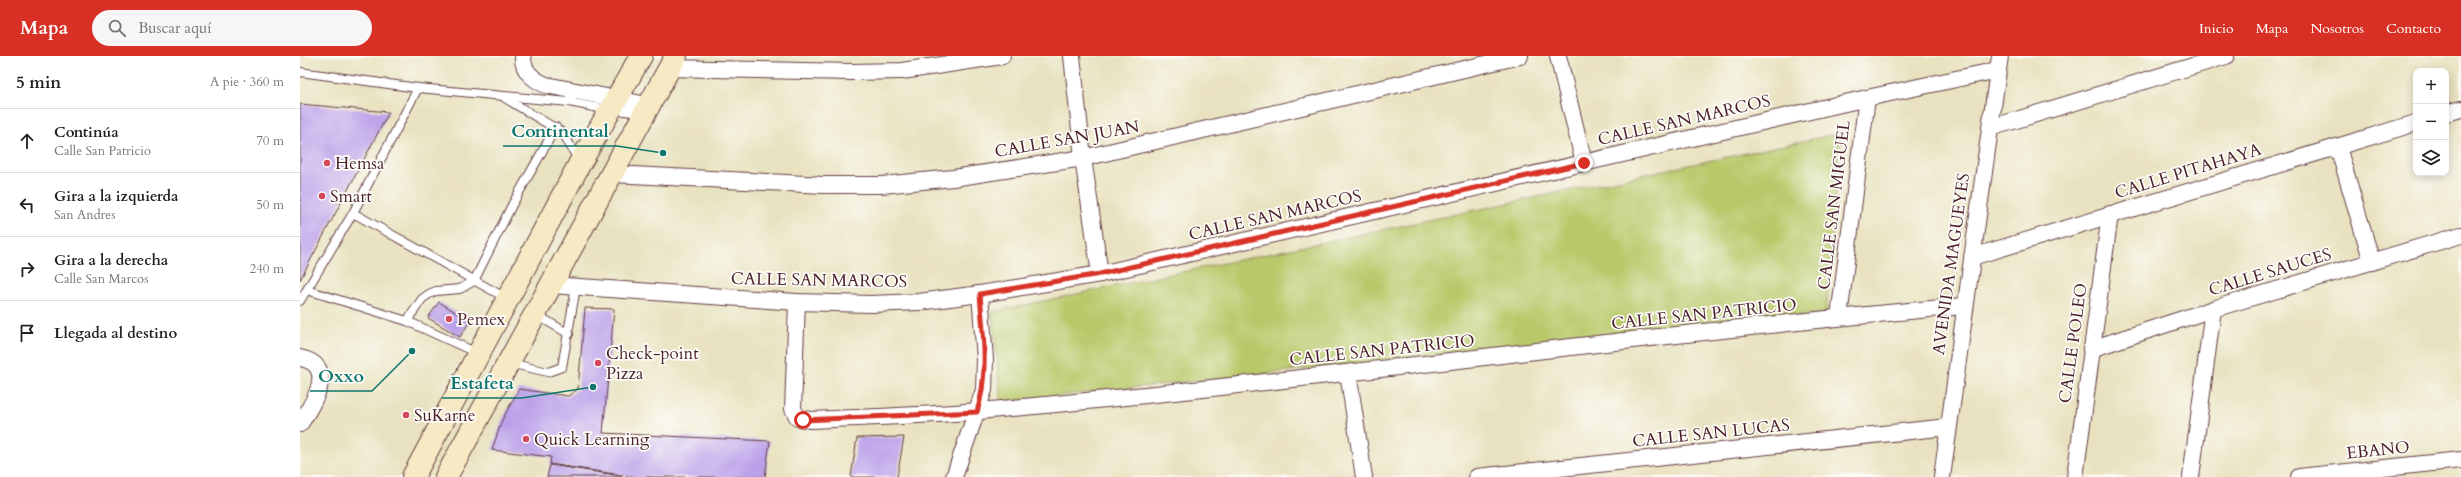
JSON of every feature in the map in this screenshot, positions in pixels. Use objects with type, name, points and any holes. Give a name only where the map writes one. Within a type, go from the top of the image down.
[{"type":"main road","points":[[413,477],[480,354],[580,163],[641,56]]},
{"type":"main road","points":[[446,477],[612,174],[645,109],[672,62]]},
{"type":"street","points":[[523,56],[526,70],[534,80],[572,96],[645,109]]},
{"type":"street","points":[[672,62],[859,72],[902,71],[955,60],[1002,56]]},
{"type":"street","points":[[1072,56],[1083,158],[1100,274]]},
{"type":"street","name":"CALLE SAN JUAN","points":[[612,174],[824,185],[882,185],[953,178],[1083,158],[1520,56]]},
{"type":"street","points":[[1558,56],[1584,163]]},
{"type":"street","points":[[1990,128],[2226,56]]},
{"type":"street","name":"CALLE SAN MARCOS","points":[[551,285],[797,302],[918,302],[980,294],[1100,274],[1867,98],[1999,63]]},
{"type":"street","name":"AVENIDA MAGUEYES","points":[[1942,477],[1964,306],[1999,63]]},
{"type":"street","name":"CALLE SAN MIGUEL","points":[[1839,317],[1867,98]]},
{"type":"street","points":[[2449,112],[2461,109]]},
{"type":"street","name":"CALLE PITAHAYA","points":[[1972,257],[2110,214],[2413,124]]},
{"type":"street","points":[[2338,147],[2372,262]]},
{"type":"street","name":"CALLE POLEO","points":[[2075,477],[2110,214]]},
{"type":"street","name":"CALLE SAUCES","points":[[2091,349],[2213,309],[2461,235]]},
{"type":"street","points":[[954,477],[984,390],[985,359],[980,294]]},
{"type":"street","name":"CALLE SAN PATRICIO","points":[[797,302],[793,409],[798,418],[803,420],[977,412],[1348,373],[1839,317],[1964,306]]},
{"type":"street","points":[[2191,477],[2213,309]]},
{"type":"street","points":[[300,358],[314,363],[319,369],[321,379],[316,399],[300,424]]},
{"type":"street","points":[[1348,373],[1364,477]]},
{"type":"street","name":"CALLE SAN LUCAS","points":[[1477,477],[1948,427]]},
{"type":"street","name":"EBANO","points":[[2299,477],[2321,476],[2461,460]]},
{"type":"lane","points":[[300,72],[418,88],[502,97],[572,96]]},
{"type":"lane","points":[[300,302],[353,214],[418,88]]},
{"type":"lane","points":[[502,97],[556,127],[570,140],[580,163]]},
{"type":"lane","points":[[407,321],[422,299],[429,294],[436,291],[460,289],[474,281],[512,205],[556,127]]},
{"type":"lane","points":[[353,214],[509,299]]},
{"type":"lane","points":[[508,363],[548,372],[555,371],[562,367],[576,287]]},
{"type":"lane","points":[[307,290],[407,321],[480,354]]},
{"type":"lane","points":[[535,314],[568,334]]},
{"type":"green space","points":[[1841,133],[1826,313],[1001,402],[992,312]]},
{"type":"building","name":"Smart","points":[[300,104],[389,112],[300,280]]},
{"type":"building","name":"Pemex","points":[[439,302],[470,321],[460,337],[428,318]]},
{"type":"building","points":[[585,308],[614,309],[603,433],[770,441],[765,477],[635,477],[550,464],[551,457],[492,450],[502,420],[519,389],[568,396],[578,389]]},
{"type":"building","points":[[904,437],[897,477],[851,477],[857,438]]},
{"type":"building","points":[[550,465],[622,476],[622,477],[547,477]]},
{"type":"place","name":"Continental","points":[[663,153]]},
{"type":"place","name":"Hemsa","points":[[327,163]]},
{"type":"place","name":"Smart","points":[[322,196]]},
{"type":"place","name":"Pemex","points":[[449,319]]},
{"type":"place","name":"Oxxo","points":[[412,351]]},
{"type":"place","name":"Check-point Pizza","points":[[598,363]]},
{"type":"place","name":"Estafeta","points":[[593,387]]},
{"type":"place","name":"SuKarne","points":[[406,415]]},
{"type":"place","name":"Quick Learning","points":[[526,439]]},
{"type":"route","points":[[803,420],[977,412],[984,390],[985,359],[980,294],[1100,274],[1584,163]]}]
